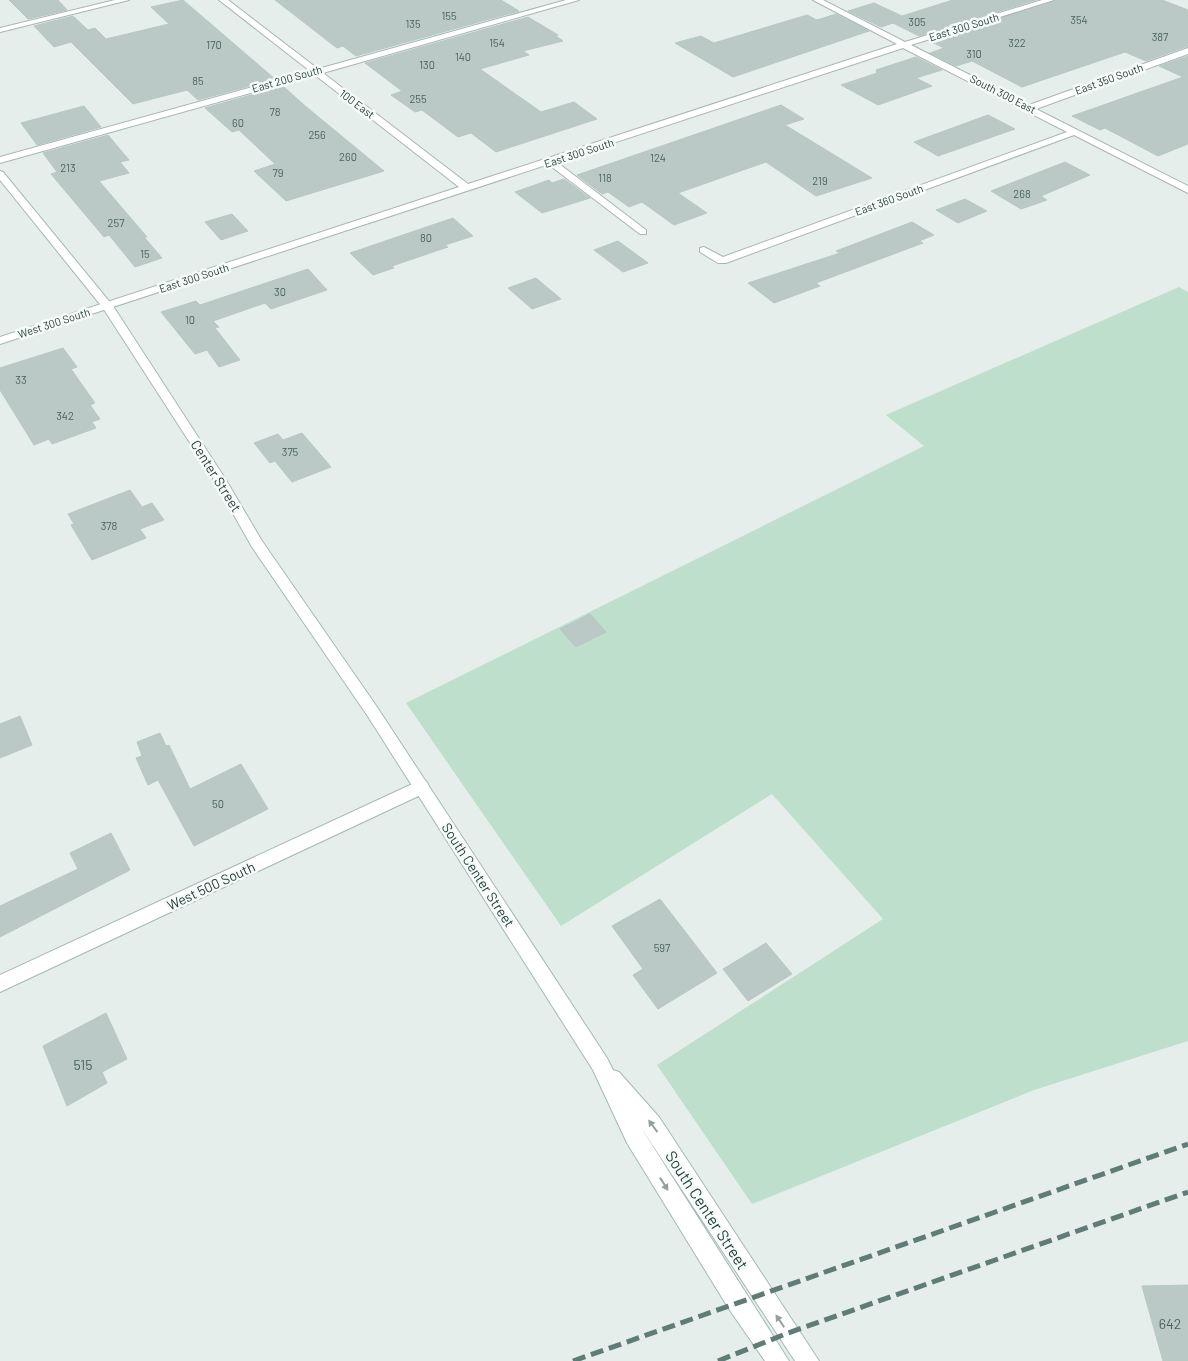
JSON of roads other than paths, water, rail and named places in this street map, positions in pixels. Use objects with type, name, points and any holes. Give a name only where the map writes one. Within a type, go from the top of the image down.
[{"type":"street","points":[[0,30],[125,0]]},
{"type":"street","name":"100 East","points":[[223,0],[468,189]]},
{"type":"street","points":[[542,0],[553,6]]},
{"type":"street","name":"East 200 South","points":[[0,160],[575,0]]},
{"type":"street","name":"South 300 East","points":[[817,0],[1188,190]]},
{"type":"street","name":"East 300 South","points":[[107,306],[906,44],[1050,0]]},
{"type":"street","name":"East 350 South","points":[[1030,108],[1188,51]]},
{"type":"street","name":"East 360 South","points":[[704,250],[722,261],[1075,132]]},
{"type":"street","name":"Center Street","points":[[0,174],[107,306],[220,480],[257,544],[372,710],[421,787]]},
{"type":"street","name":"West 300 South","points":[[0,341],[107,306]]},
{"type":"street","name":"West 500 South","points":[[0,984],[421,787]]},
{"type":"street","name":"South Center Street","points":[[421,787],[600,1064],[634,1136],[737,1301],[778,1361]]},
{"type":"street","name":"South Center Street","points":[[600,1064],[652,1124],[808,1361]]},
{"type":"lane","points":[[550,162],[643,232]]},
{"type":"railway","points":[[573,1361],[1188,1144]]},
{"type":"railway","points":[[718,1361],[788,1333],[1188,1192]]}]
